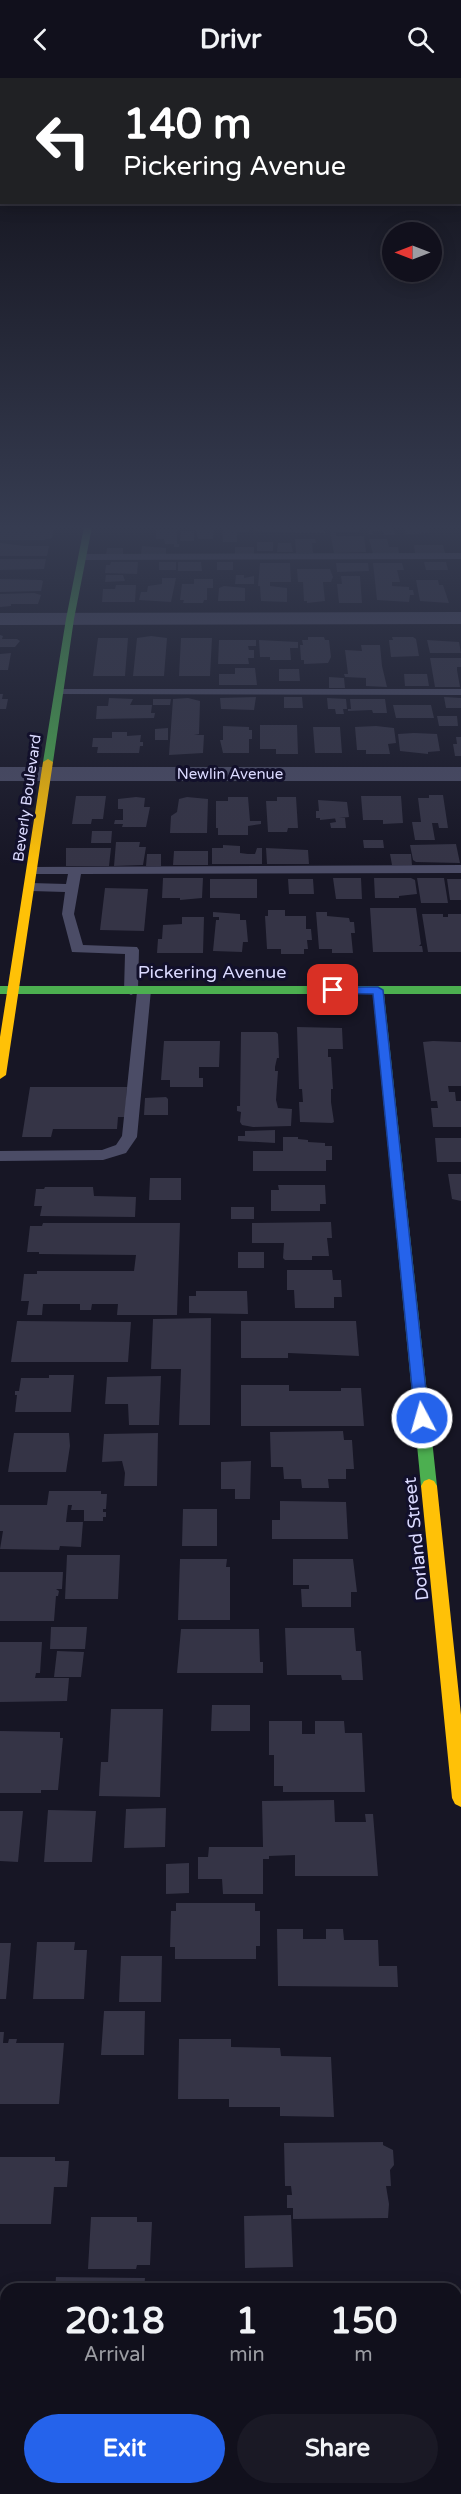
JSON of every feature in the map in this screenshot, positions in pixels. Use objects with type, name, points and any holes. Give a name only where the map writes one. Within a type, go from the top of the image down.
[{"type":"street","name":"Beverly Boulevard","points":[[0,1074],[7,990],[31,887],[67,640]]},
{"type":"street","name":"Newlin Avenue","points":[[0,774],[461,774]]},
{"type":"street","name":"Pickering Avenue","points":[[7,990],[461,990]]},
{"type":"street","name":"Dorland Street","points":[[378,990],[461,1798]]},
{"type":"lane","points":[[60,692],[461,692]]},
{"type":"lane","points":[[33,870],[461,869]]},
{"type":"lane","points":[[0,1156],[103,1155],[121,1149],[129,1137],[138,990],[132,950],[77,950],[69,914],[75,870]]},
{"type":"lane","points":[[31,887],[73,888]]},
{"type":"building","points":[[0,640],[20,641],[15,647],[0,647]]},
{"type":"building","points":[[98,640],[128,640],[125,676],[93,676]]},
{"type":"building","points":[[137,640],[167,640],[164,676],[133,676]]},
{"type":"building","points":[[181,640],[212,640],[210,676],[179,676]]},
{"type":"building","points":[[219,640],[256,640],[256,646],[248,646],[249,650],[254,650],[254,658],[248,658],[249,664],[218,664]]},
{"type":"building","points":[[259,640],[298,642],[298,648],[290,648],[291,660],[270,660],[270,657],[260,657]]},
{"type":"building","points":[[302,640],[329,640],[331,657],[328,663],[304,664],[304,660],[301,660],[300,645],[303,645]]},
{"type":"building","points":[[389,640],[416,640],[419,656],[391,657]]},
{"type":"building","points":[[427,640],[459,642],[461,653],[430,653]]},
{"type":"building","points":[[361,645],[380,645],[387,687],[366,686],[366,678],[345,677],[344,674],[348,674],[345,650],[362,651]]},
{"type":"building","points":[[11,653],[8,670],[0,670],[0,654]]},
{"type":"building","points":[[430,658],[461,658],[461,667],[457,667],[460,687],[435,687]]},
{"type":"building","points":[[235,668],[255,668],[257,685],[219,685],[219,674],[235,674]]},
{"type":"building","points":[[279,669],[299,669],[300,681],[279,681]]},
{"type":"building","points":[[404,674],[427,674],[429,686],[405,686]]},
{"type":"building","points":[[329,677],[344,678],[345,688],[329,688]]},
{"type":"building","points":[[0,694],[3,694],[2,699],[8,699],[6,709],[0,709]]},
{"type":"building","points":[[256,697],[254,710],[221,709],[220,698]]},
{"type":"building","points":[[284,697],[302,697],[303,708],[284,708]]},
{"type":"building","points":[[444,697],[461,698],[461,708],[446,708]]},
{"type":"building","points":[[109,698],[133,699],[130,705],[152,705],[151,713],[155,713],[154,718],[96,719],[97,706],[108,706]]},
{"type":"building","points":[[188,698],[200,701],[199,734],[194,735],[204,735],[203,753],[169,755],[173,699]]},
{"type":"building","points":[[327,698],[346,699],[347,709],[343,709],[344,714],[336,714],[335,709],[328,709]]},
{"type":"building","points":[[153,699],[171,699],[170,705],[153,705]]},
{"type":"building","points":[[350,699],[385,699],[387,713],[373,713],[372,710],[348,711],[351,709]]},
{"type":"building","points":[[393,705],[431,705],[434,718],[396,718]]},
{"type":"building","points":[[437,716],[457,716],[458,726],[439,726]]},
{"type":"building","points":[[260,725],[297,725],[298,754],[276,754],[276,749],[260,749]]},
{"type":"building","points":[[223,726],[249,727],[249,730],[252,730],[252,739],[249,739],[249,753],[223,753],[220,740],[223,740]]},
{"type":"building","points":[[313,727],[340,727],[342,753],[315,753]]},
{"type":"building","points":[[355,727],[394,728],[396,743],[388,744],[390,754],[366,754],[366,750],[357,750]]},
{"type":"building","points":[[168,728],[168,740],[155,740],[155,729]]},
{"type":"building","points":[[112,732],[127,732],[127,736],[141,735],[140,742],[143,742],[143,746],[140,746],[139,753],[97,753],[98,747],[92,747],[93,738],[112,738]]},
{"type":"building","points":[[398,734],[437,734],[440,751],[428,752],[428,754],[400,751]]},
{"type":"building","points":[[456,737],[461,737],[461,756],[455,756],[453,744],[457,744]]},
{"type":"building","points":[[429,795],[443,795],[448,828],[439,828],[438,823],[432,823],[435,840],[415,840],[412,822],[421,822],[418,798],[429,798]]},
{"type":"building","points":[[76,796],[106,796],[103,819],[92,819],[91,824],[72,824]]},
{"type":"building","points":[[361,796],[401,796],[403,823],[383,824],[383,820],[363,820]]},
{"type":"building","points":[[187,797],[208,799],[207,833],[170,833],[171,816],[177,812],[179,799]]},
{"type":"building","points":[[228,797],[248,797],[250,821],[261,821],[261,824],[248,826],[248,835],[218,835],[216,801],[228,801]]},
{"type":"building","points":[[277,797],[296,797],[298,828],[288,828],[287,832],[268,832],[266,801],[277,801]]},
{"type":"building","points":[[145,798],[144,807],[150,807],[146,827],[122,827],[123,824],[114,824],[115,820],[123,820],[123,809],[118,809],[118,799]]},
{"type":"building","points":[[318,800],[347,802],[349,817],[320,820],[316,818],[316,811],[319,811]]},
{"type":"building","points":[[335,818],[345,818],[346,828],[331,828],[330,823],[336,822]]},
{"type":"building","points":[[92,831],[112,831],[111,843],[91,843]]},
{"type":"building","points":[[363,840],[383,840],[384,848],[364,848]]},
{"type":"building","points":[[116,842],[140,842],[139,847],[146,847],[143,865],[114,866]]},
{"type":"building","points":[[456,844],[460,863],[416,862],[413,860],[410,845]]},
{"type":"building","points":[[223,845],[240,846],[240,853],[248,854],[255,854],[257,848],[262,848],[262,864],[212,864],[212,848],[223,848]]},
{"type":"building","points":[[66,848],[111,848],[109,866],[66,866]]},
{"type":"building","points":[[266,848],[308,850],[309,864],[267,864]]},
{"type":"building","points":[[174,851],[208,851],[208,865],[173,865]]},
{"type":"building","points":[[147,854],[161,854],[161,866],[146,866]]},
{"type":"building","points":[[390,854],[411,854],[412,865],[392,865]]},
{"type":"building","points":[[163,878],[203,878],[202,898],[180,900],[180,898],[162,898]]},
{"type":"building","points":[[333,878],[361,878],[362,899],[336,899]]},
{"type":"building","points":[[374,878],[411,878],[415,880],[417,894],[399,896],[399,898],[375,898]]},
{"type":"building","points":[[417,878],[444,878],[448,903],[421,903]]},
{"type":"building","points":[[210,879],[257,879],[257,898],[210,898]]},
{"type":"building","points":[[288,879],[313,879],[314,894],[289,894]]},
{"type":"building","points":[[447,879],[461,879],[461,900],[450,900]]},
{"type":"building","points":[[105,888],[148,889],[144,931],[100,930]]},
{"type":"building","points":[[370,908],[416,908],[421,944],[419,946],[422,946],[423,952],[373,952]]},
{"type":"building","points":[[268,910],[285,910],[285,916],[306,916],[306,929],[311,929],[312,940],[307,940],[308,949],[304,949],[304,954],[281,954],[281,949],[267,949],[265,916],[268,916]]},
{"type":"building","points":[[213,912],[240,914],[240,920],[246,920],[248,942],[243,942],[242,952],[213,951],[216,920],[219,920],[219,917],[213,917]]},
{"type":"building","points":[[316,912],[327,912],[327,916],[349,918],[350,922],[354,922],[355,933],[351,933],[353,953],[332,953],[332,949],[319,949]]},
{"type":"building","points":[[422,914],[443,914],[443,917],[448,917],[448,914],[461,914],[461,952],[428,952]]},
{"type":"building","points":[[182,917],[204,917],[203,953],[157,953],[158,939],[162,939],[163,925],[182,924]]},
{"type":"building","points":[[297,1027],[342,1028],[343,1049],[328,1049],[328,1057],[331,1057],[333,1089],[331,1089],[334,1122],[332,1123],[300,1122],[299,1102],[303,1102],[302,1089],[299,1089]]},
{"type":"building","points":[[241,1032],[276,1032],[278,1034],[279,1058],[277,1058],[275,1067],[275,1071],[278,1071],[276,1100],[278,1108],[292,1109],[291,1126],[253,1127],[242,1125],[240,1122],[241,1112],[237,1111],[237,1106],[240,1106]]},
{"type":"building","points":[[164,1041],[220,1041],[219,1067],[199,1067],[199,1078],[203,1078],[203,1087],[170,1087],[170,1080],[161,1080]]},
{"type":"building","points":[[423,1042],[461,1042],[461,1086],[448,1086],[449,1092],[455,1092],[456,1101],[461,1101],[461,1127],[433,1127],[431,1108],[438,1108],[437,1101],[431,1101]]},
{"type":"building","points":[[30,1087],[127,1087],[125,1117],[118,1117],[117,1129],[53,1129],[51,1137],[22,1137]]},
{"type":"building","points":[[166,1097],[168,1115],[144,1115],[145,1098]]},
{"type":"building","points":[[275,1130],[275,1143],[238,1141],[238,1136],[245,1136],[245,1131]]},
{"type":"building","points":[[283,1137],[298,1137],[308,1142],[325,1143],[325,1146],[332,1146],[332,1160],[326,1160],[326,1171],[253,1171],[253,1151],[283,1151]]},
{"type":"building","points":[[435,1138],[461,1138],[461,1162],[437,1162]]},
{"type":"building","points":[[448,1174],[461,1174],[461,1201],[452,1199]]},
{"type":"building","points":[[150,1178],[181,1178],[181,1200],[149,1200]]},
{"type":"building","points":[[278,1185],[325,1185],[326,1204],[320,1204],[320,1211],[271,1211],[271,1190],[279,1190]]},
{"type":"building","points":[[93,1187],[94,1196],[136,1197],[135,1217],[40,1216],[42,1206],[34,1206],[36,1189]]},
{"type":"building","points":[[231,1207],[254,1207],[254,1219],[231,1219]]},
{"type":"building","points":[[331,1222],[332,1238],[327,1238],[329,1256],[312,1256],[312,1260],[285,1260],[283,1258],[284,1243],[252,1243],[252,1223]]},
{"type":"building","points":[[43,1223],[180,1223],[177,1315],[117,1315],[118,1304],[92,1304],[91,1310],[80,1310],[80,1304],[43,1304],[42,1315],[27,1315],[29,1301],[21,1301],[24,1274],[37,1274],[37,1271],[134,1271],[136,1255],[27,1252],[30,1226],[42,1226]]},
{"type":"building","points":[[238,1252],[264,1252],[264,1268],[238,1268]]},
{"type":"building","points":[[287,1270],[332,1270],[333,1280],[341,1280],[342,1297],[334,1297],[334,1308],[295,1308],[294,1290],[287,1290]]},
{"type":"building","points":[[196,1291],[247,1291],[248,1314],[189,1313],[189,1296],[196,1296]]},
{"type":"building","points":[[211,1318],[210,1425],[179,1425],[181,1369],[151,1369],[153,1319]]},
{"type":"building","points":[[17,1321],[131,1322],[128,1362],[11,1362]]},
{"type":"building","points":[[241,1321],[356,1321],[359,1356],[288,1353],[288,1358],[241,1358]]},
{"type":"building","points":[[49,1375],[74,1375],[71,1412],[15,1412],[17,1395],[15,1391],[19,1391],[21,1378],[49,1378]]},
{"type":"building","points":[[161,1376],[159,1425],[129,1425],[128,1404],[105,1404],[107,1377]]},
{"type":"building","points":[[241,1385],[289,1385],[289,1391],[341,1391],[341,1388],[361,1388],[364,1426],[241,1426]]},
{"type":"building","points":[[343,1431],[344,1440],[352,1440],[354,1469],[346,1469],[346,1479],[328,1479],[329,1488],[302,1488],[301,1479],[284,1479],[283,1467],[271,1467],[270,1432]]},
{"type":"building","points":[[14,1433],[69,1433],[70,1446],[66,1472],[8,1472]]},
{"type":"building","points":[[158,1433],[157,1486],[124,1486],[125,1473],[122,1461],[102,1462],[104,1434]]},
{"type":"building","points":[[251,1461],[250,1499],[235,1499],[235,1489],[221,1489],[221,1462]]},
{"type":"building","points":[[49,1491],[101,1491],[101,1494],[107,1494],[106,1509],[103,1509],[106,1517],[103,1517],[103,1521],[84,1521],[84,1510],[71,1510],[72,1505],[68,1505],[66,1522],[83,1522],[81,1547],[60,1546],[59,1550],[0,1549],[3,1531],[0,1531],[0,1505],[47,1505]]},
{"type":"building","points":[[280,1501],[346,1502],[348,1539],[272,1539],[272,1520],[280,1520]]},
{"type":"building","points":[[183,1509],[217,1509],[217,1546],[182,1546]]},
{"type":"building","points":[[67,1555],[120,1555],[118,1599],[65,1599]]},
{"type":"building","points":[[180,1559],[227,1559],[226,1567],[230,1567],[230,1620],[178,1620]]},
{"type":"building","points":[[293,1559],[353,1559],[357,1592],[351,1592],[351,1607],[302,1607],[301,1589],[309,1589],[309,1585],[293,1585]]},
{"type":"building","points":[[0,1572],[63,1572],[62,1589],[56,1589],[59,1591],[56,1596],[54,1621],[0,1621]]},
{"type":"building","points":[[51,1627],[87,1627],[85,1649],[50,1649]]},
{"type":"building","points":[[285,1628],[354,1628],[356,1651],[361,1651],[363,1680],[342,1680],[341,1675],[287,1675]]},
{"type":"building","points":[[181,1629],[259,1629],[260,1662],[263,1662],[263,1673],[177,1673]]},
{"type":"building","points":[[0,1642],[42,1642],[40,1673],[36,1673],[35,1678],[69,1678],[67,1701],[0,1702]]},
{"type":"building","points":[[57,1651],[84,1652],[81,1677],[54,1677]]},
{"type":"building","points":[[212,1705],[250,1705],[250,1731],[211,1731]]},
{"type":"building","points":[[111,1709],[163,1709],[160,1797],[99,1796],[101,1762],[108,1762]]},
{"type":"building","points":[[269,1721],[302,1721],[302,1734],[315,1734],[315,1721],[344,1721],[345,1733],[362,1733],[365,1792],[283,1792],[283,1786],[274,1786],[274,1755],[269,1755]]},
{"type":"building","points":[[0,1731],[60,1732],[60,1738],[63,1738],[58,1790],[41,1790],[41,1793],[0,1793]]},
{"type":"building","points":[[334,1800],[335,1822],[366,1822],[365,1814],[373,1814],[378,1876],[295,1876],[295,1855],[269,1856],[269,1859],[263,1859],[263,1894],[223,1894],[222,1879],[198,1879],[198,1857],[208,1857],[209,1847],[263,1847],[262,1801]]},
{"type":"building","points":[[166,1808],[165,1847],[124,1848],[126,1809]]},
{"type":"building","points":[[48,1810],[96,1811],[92,1862],[44,1862]]},
{"type":"building","points":[[0,1811],[23,1811],[18,1862],[0,1861]]},
{"type":"building","points":[[189,1863],[189,1893],[166,1894],[166,1864]]},
{"type":"building","points":[[176,1903],[255,1903],[255,1911],[260,1911],[260,1946],[256,1946],[256,1959],[175,1959],[175,1947],[170,1947],[171,1911],[176,1911]]},
{"type":"building","points":[[277,1929],[303,1929],[303,1939],[326,1939],[326,1929],[343,1929],[344,1940],[378,1940],[379,1966],[397,1966],[398,1987],[278,1986]]},
{"type":"building","points":[[37,1942],[75,1942],[74,1950],[87,1950],[84,1999],[33,1999]]},
{"type":"building","points":[[0,1943],[11,1943],[6,1999],[0,1999]]},
{"type":"building","points":[[121,1956],[162,1956],[161,2002],[119,2002]]},
{"type":"building","points":[[104,2011],[145,2011],[144,2055],[101,2055]]},
{"type":"building","points":[[0,2032],[4,2032],[3,2043],[8,2043],[9,2039],[17,2039],[16,2043],[64,2043],[59,2104],[0,2104]]},
{"type":"building","points":[[179,2039],[231,2039],[231,2047],[280,2048],[281,2056],[331,2057],[334,2117],[280,2116],[280,2107],[229,2107],[229,2099],[178,2099]]},
{"type":"building","points":[[383,2142],[383,2145],[393,2150],[394,2165],[390,2170],[391,2186],[386,2186],[389,2204],[388,2218],[293,2219],[293,2208],[287,2208],[287,2195],[292,2195],[291,2186],[285,2186],[284,2143]]},
{"type":"building","points":[[0,2157],[55,2157],[55,2161],[69,2161],[67,2187],[54,2187],[51,2224],[0,2224]]},
{"type":"building","points":[[291,2215],[293,2267],[245,2268],[244,2216]]},
{"type":"building","points":[[91,2217],[137,2217],[137,2222],[152,2222],[150,2265],[137,2265],[136,2269],[88,2269]]},
{"type":"building","points":[[56,2277],[145,2278],[145,2283],[56,2283]]},
{"type":"traffic: fast","points":[[48,762],[67,640]]},
{"type":"traffic: fast","points":[[0,990],[461,990]]},
{"type":"traffic: fast","points":[[378,990],[429,1486]]},
{"type":"traffic: slow","points":[[0,1075],[48,762]]},
{"type":"traffic: slow","points":[[429,1486],[461,1798]]},
{"type":"route","points":[[333,990],[378,990],[422,1418]]}]
